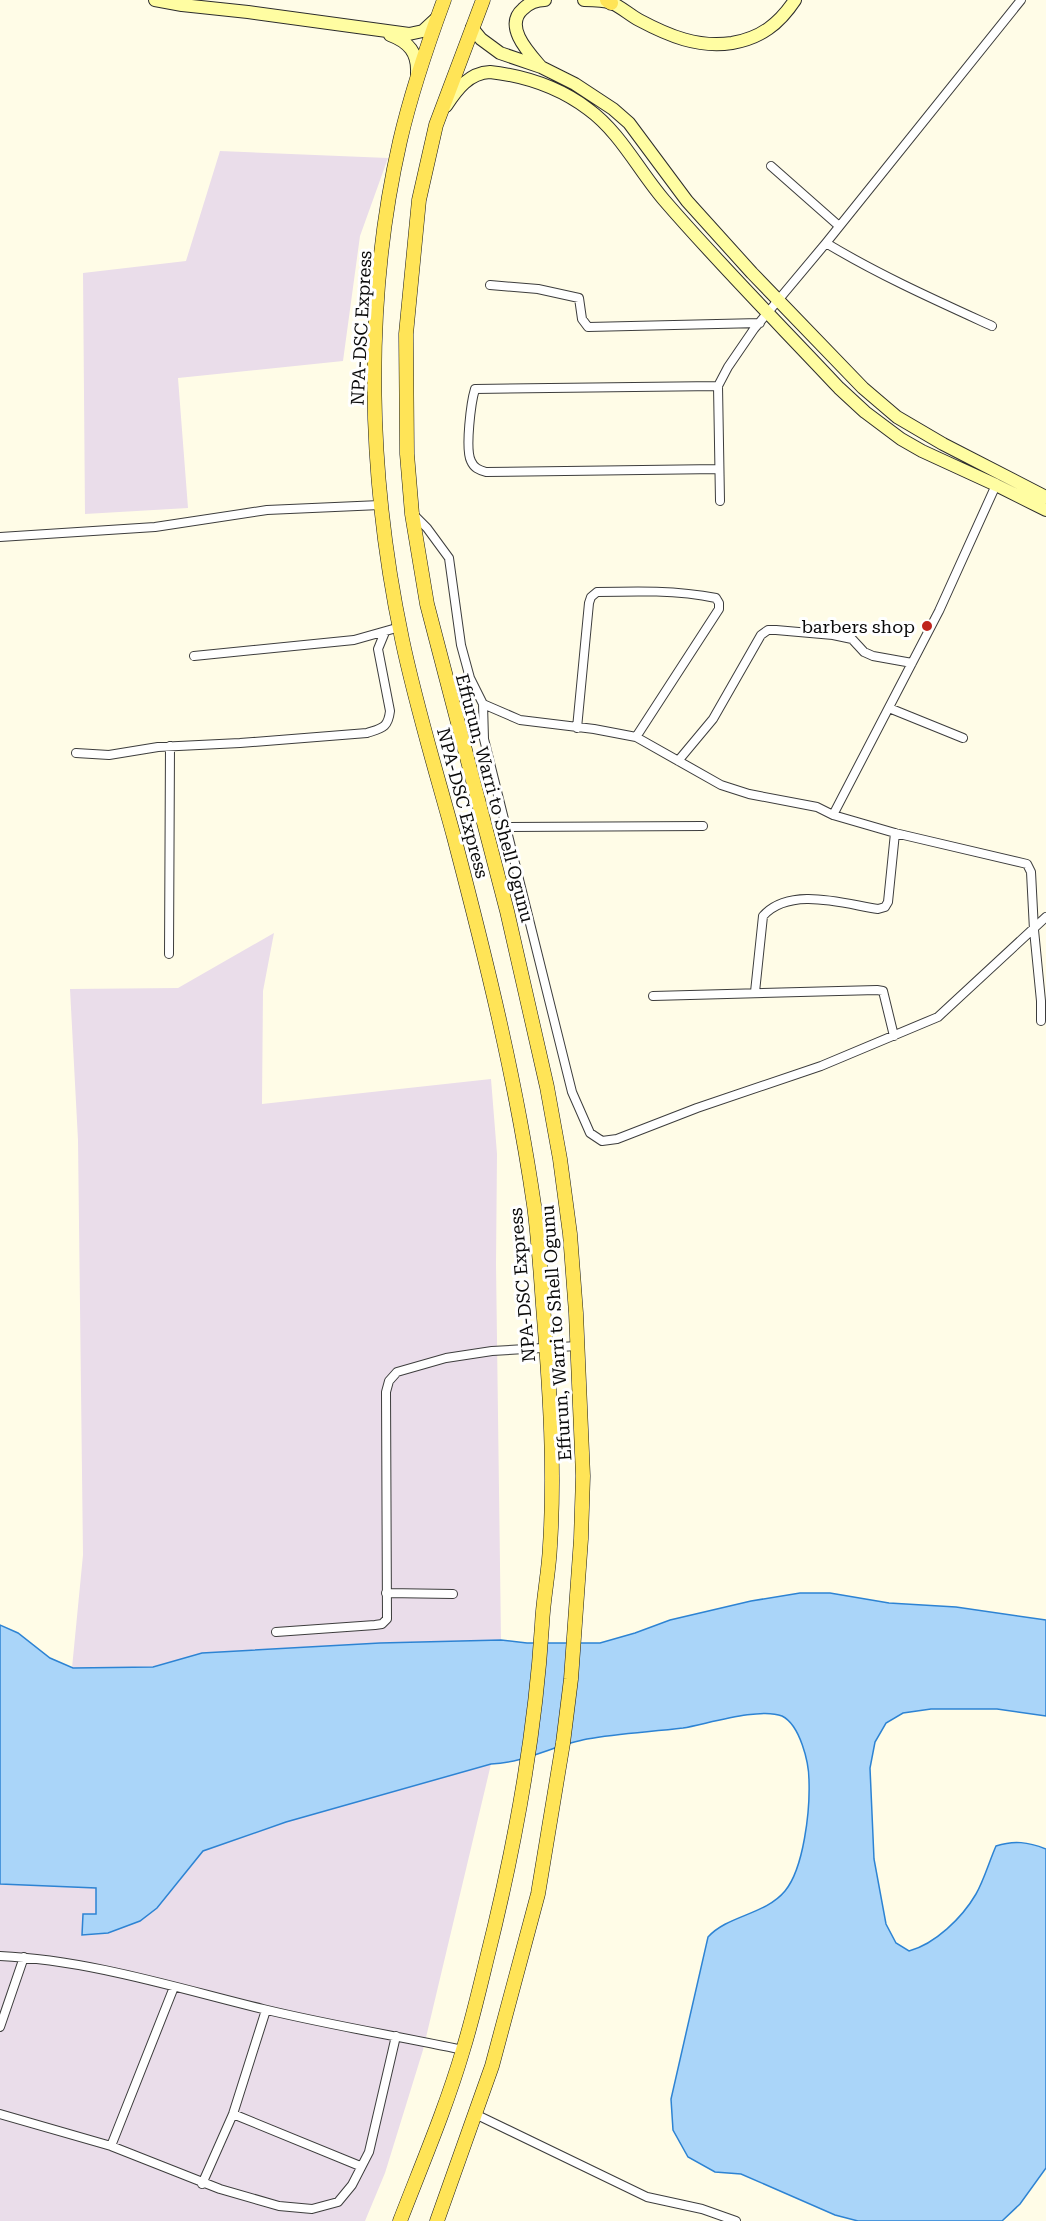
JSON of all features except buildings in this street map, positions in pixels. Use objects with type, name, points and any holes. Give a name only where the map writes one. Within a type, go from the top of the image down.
[{"type":"main road","points":[[155,0],[375,30],[416,33],[428,28],[438,16]]},
{"type":"main road","name":"NPA-DSC Express","points":[[400,2221],[463,2050],[513,1849],[540,1662],[550,1548],[552,1491],[546,1348],[535,1210],[513,1080],[479,933],[419,711],[400,627],[380,505],[375,394],[379,270],[399,145],[417,79],[444,0]]},
{"type":"main road","name":"Effurun, Warri to Shell Ogunu","points":[[437,2221],[495,2056],[538,1894],[563,1743],[576,1613],[583,1476],[570,1234],[548,1087],[507,911],[426,604],[412,514],[407,454],[406,334],[419,200],[436,125],[483,0]]},
{"type":"main road","points":[[541,67],[521,39],[516,20],[518,14],[527,5],[546,0]]},
{"type":"main road","points":[[584,0],[609,1],[638,20],[671,35],[700,44],[717,45],[747,40],[760,35],[784,15],[795,0]]},
{"type":"main road","points":[[472,28],[486,43],[500,53],[541,67],[575,84],[613,109],[629,123],[687,201],[778,301],[863,388],[897,417],[943,444],[1046,497]]},
{"type":"main road","points":[[375,30],[396,37],[410,46],[417,60],[417,79]]},
{"type":"main road","points":[[436,125],[462,84],[483,73],[500,73],[540,84],[589,109],[612,132],[661,197],[765,318],[883,426],[922,451],[1046,510]]},
{"type":"street","points":[[720,501],[718,386],[728,367],[778,301],[1021,0]]},
{"type":"street","points":[[771,166],[839,226]]},
{"type":"street","points":[[826,243],[858,263],[992,326]]},
{"type":"street","points":[[490,285],[538,289],[579,298],[582,319],[588,327],[765,318]]},
{"type":"street","points":[[718,386],[475,389],[471,403],[469,459],[476,469],[486,472],[719,469]]},
{"type":"street","points":[[833,814],[939,611],[996,485]]},
{"type":"street","points":[[0,537],[155,527],[267,510],[380,505]]},
{"type":"street","points":[[412,514],[449,558],[461,645],[470,678],[483,704],[484,740],[572,1092],[590,1133],[602,1141],[617,1139],[697,1108],[821,1066],[938,1017],[1046,917]]},
{"type":"street","points":[[577,728],[591,597],[597,592],[624,591],[716,598],[719,609],[636,737]]},
{"type":"street","points":[[194,656],[354,640],[400,627]]},
{"type":"street","points":[[678,761],[713,719],[761,635],[768,630],[815,633],[852,639],[864,652],[873,656],[912,663]]},
{"type":"street","points":[[76,753],[109,754],[170,747],[367,733],[383,728],[389,721],[390,711],[378,649],[385,632]]},
{"type":"street","points":[[483,704],[520,720],[594,729],[636,737],[721,785],[749,794],[818,807],[833,814],[895,833],[1027,864],[1031,872],[1034,930],[1044,1002],[1041,1021]]},
{"type":"street","points":[[889,708],[963,738]]},
{"type":"street","points":[[169,954],[170,747]]},
{"type":"street","points":[[505,827],[702,826]]},
{"type":"street","points":[[755,992],[763,916],[769,909],[794,900],[814,899],[878,909],[885,907],[888,902],[895,833]]},
{"type":"street","points":[[653,996],[873,989],[883,991],[894,1036]]},
{"type":"street","points":[[276,1632],[382,1624],[387,1618],[386,1392],[389,1381],[397,1372],[446,1358],[492,1351],[577,1346]]},
{"type":"street","points":[[386,1593],[453,1594]]},
{"type":"street","points":[[0,1956],[80,1965],[266,2010],[463,2050]]},
{"type":"street","points":[[0,2027],[24,1957]]},
{"type":"street","points":[[111,2146],[174,1987]]},
{"type":"street","points":[[202,2184],[233,2114],[266,2010]]},
{"type":"street","points":[[0,2114],[111,2146],[202,2184],[279,2206],[312,2209],[338,2202],[352,2185],[369,2152],[396,2036]]},
{"type":"street","points":[[233,2114],[360,2166]]},
{"type":"street","points":[[475,2114],[647,2197],[702,2209],[736,2221]]},
{"type":"shaded area","points":[[220,151],[388,158],[360,236],[343,361],[178,378],[188,508],[85,514],[83,273],[186,261]]},
{"type":"shaded area","points":[[274,933],[263,991],[262,1104],[491,1079],[497,1154],[496,1264],[501,1640],[380,1643],[202,1653],[153,1667],[72,1668],[83,1555],[78,1140],[70,989],[178,988]]},
{"type":"shaded area","points":[[491,1764],[423,2050],[385,2173],[365,2221],[0,2221],[0,1884],[97,1888],[96,1915],[82,1935],[193,1862],[203,1851],[286,1822]]},
{"type":"water","points":[[800,1593],[830,1593],[889,1603],[956,1607],[1046,1620],[1046,1716],[997,1709],[931,1709],[903,1713],[886,1723],[875,1742],[870,1768],[874,1859],[886,1924],[896,1943],[909,1951],[928,1943],[956,1921],[979,1889],[996,1846],[1021,1843],[1046,1849],[1046,2168],[1020,2204],[1002,2221],[858,2221],[835,2215],[741,2174],[715,2172],[688,2157],[673,2130],[671,2099],[708,1937],[726,1924],[777,1899],[792,1881],[801,1854],[808,1807],[809,1773],[805,1754],[794,1727],[782,1716],[747,1715],[683,1728],[587,1739],[515,1761],[491,1764],[286,1822],[203,1851],[157,1908],[140,1921],[108,1933],[82,1935],[83,1914],[96,1914],[96,1888],[0,1884],[0,1625],[18,1633],[50,1658],[73,1668],[153,1667],[202,1653],[380,1643],[501,1640],[527,1643],[600,1643],[670,1620],[751,1601]]},
{"type":"place","name":"barbers shop","points":[[927,626]]}]
